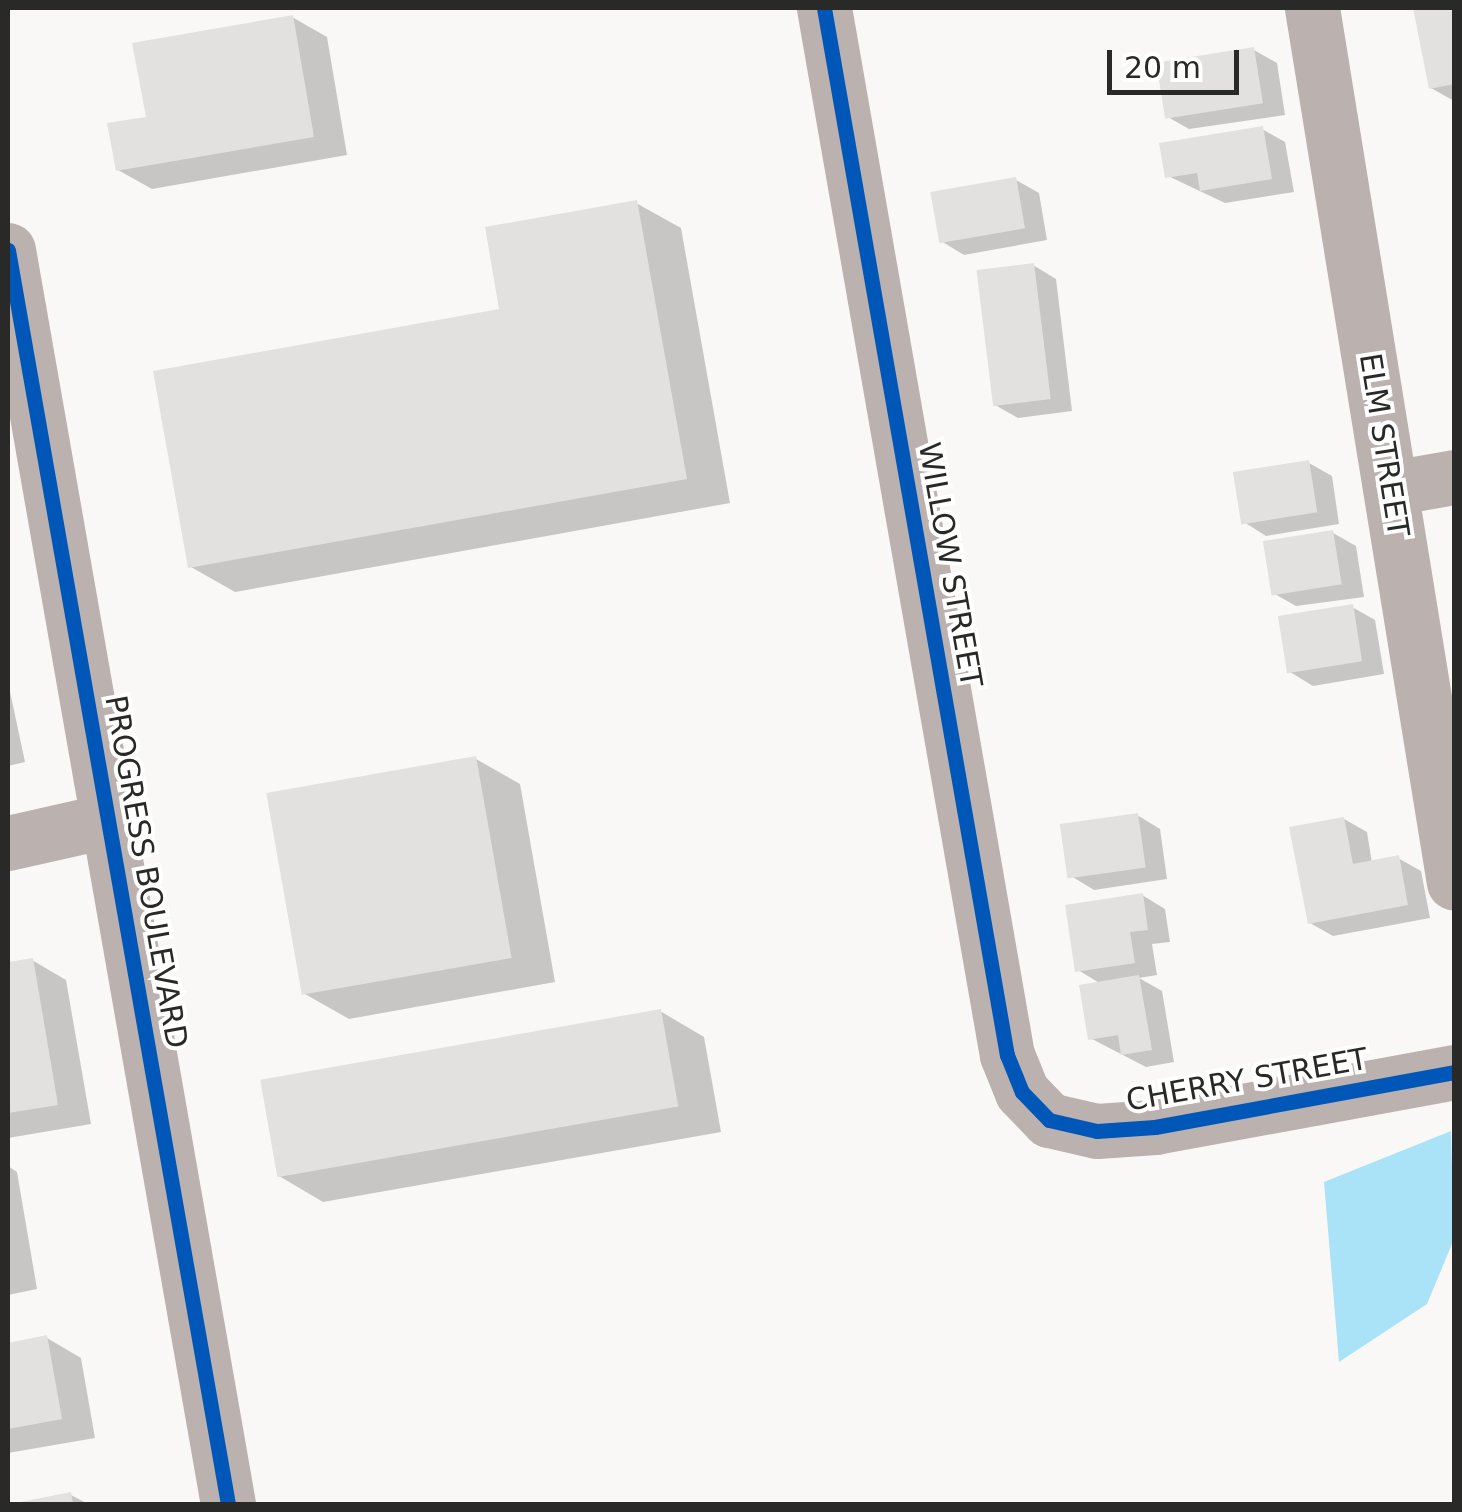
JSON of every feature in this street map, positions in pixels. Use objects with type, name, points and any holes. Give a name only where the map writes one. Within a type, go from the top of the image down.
[{"type":"street","name":"WILLOW STREET","points":[[824,8],[1007,1055],[1022,1092],[1049,1120]]},
{"type":"street","name":"ELM STREET","points":[[1312,8],[1454,883]]},
{"type":"street","name":"PROGRESS BOULEVARD","points":[[8,250],[228,1504]]},
{"type":"street","points":[[1391,488],[1454,477]]},
{"type":"street","points":[[8,844],[110,820]]},
{"type":"street","name":"CHERRY STREET","points":[[1049,1120],[1097,1132],[1155,1127],[1454,1072]]},
{"type":"water","points":[[1451,1131],[1454,1239],[1427,1304],[1339,1362],[1324,1182]]},
{"type":"building","points":[[1413,8],[1454,8],[1454,84],[1429,89]]},
{"type":"building","points":[[293,15],[314,137],[116,171],[107,123],[146,117],[132,43]]},
{"type":"building","points":[[1254,47],[1263,103],[1165,119],[1156,62]]},
{"type":"building","points":[[1263,126],[1272,179],[1200,191],[1197,173],[1165,178],[1159,143]]},
{"type":"building","points":[[1016,177],[1025,228],[939,243],[930,192]]},
{"type":"building","points":[[637,200],[687,479],[188,568],[153,371],[499,309],[485,227]]},
{"type":"building","points":[[1034,263],[1051,399],[993,406],[976,270]]},
{"type":"building","points":[[1309,460],[1317,512],[1241,524],[1233,472]]},
{"type":"building","points":[[1333,530],[1342,584],[1271,595],[1263,541]]},
{"type":"building","points":[[1353,604],[1362,661],[1287,673],[1278,616]]},
{"type":"building","points":[[476,756],[512,958],[302,995],[266,793]]},
{"type":"building","points":[[1138,813],[1146,867],[1067,878],[1060,824]]},
{"type":"building","points":[[1344,817],[1353,864],[1399,855],[1408,905],[1308,924],[1289,827]]},
{"type":"building","points":[[1143,893],[1148,930],[1130,932],[1135,963],[1075,972],[1065,905]]},
{"type":"building","points":[[33,958],[58,1105],[8,1113],[8,962]]},
{"type":"building","points":[[1139,975],[1152,1050],[1121,1055],[1118,1035],[1088,1040],[1079,985]]},
{"type":"building","points":[[661,1009],[678,1106],[277,1177],[260,1080]]},
{"type":"building","points":[[47,1335],[62,1419],[8,1429],[8,1343]]},
{"type":"building","points":[[71,1492],[73,1504],[15,1504],[15,1503]]},
{"type":"cycle path","points":[[824,8],[1007,1055],[1022,1092],[1049,1120],[1097,1131],[1155,1127],[1454,1072]]},
{"type":"cycle path","points":[[8,250],[228,1504]]}]
